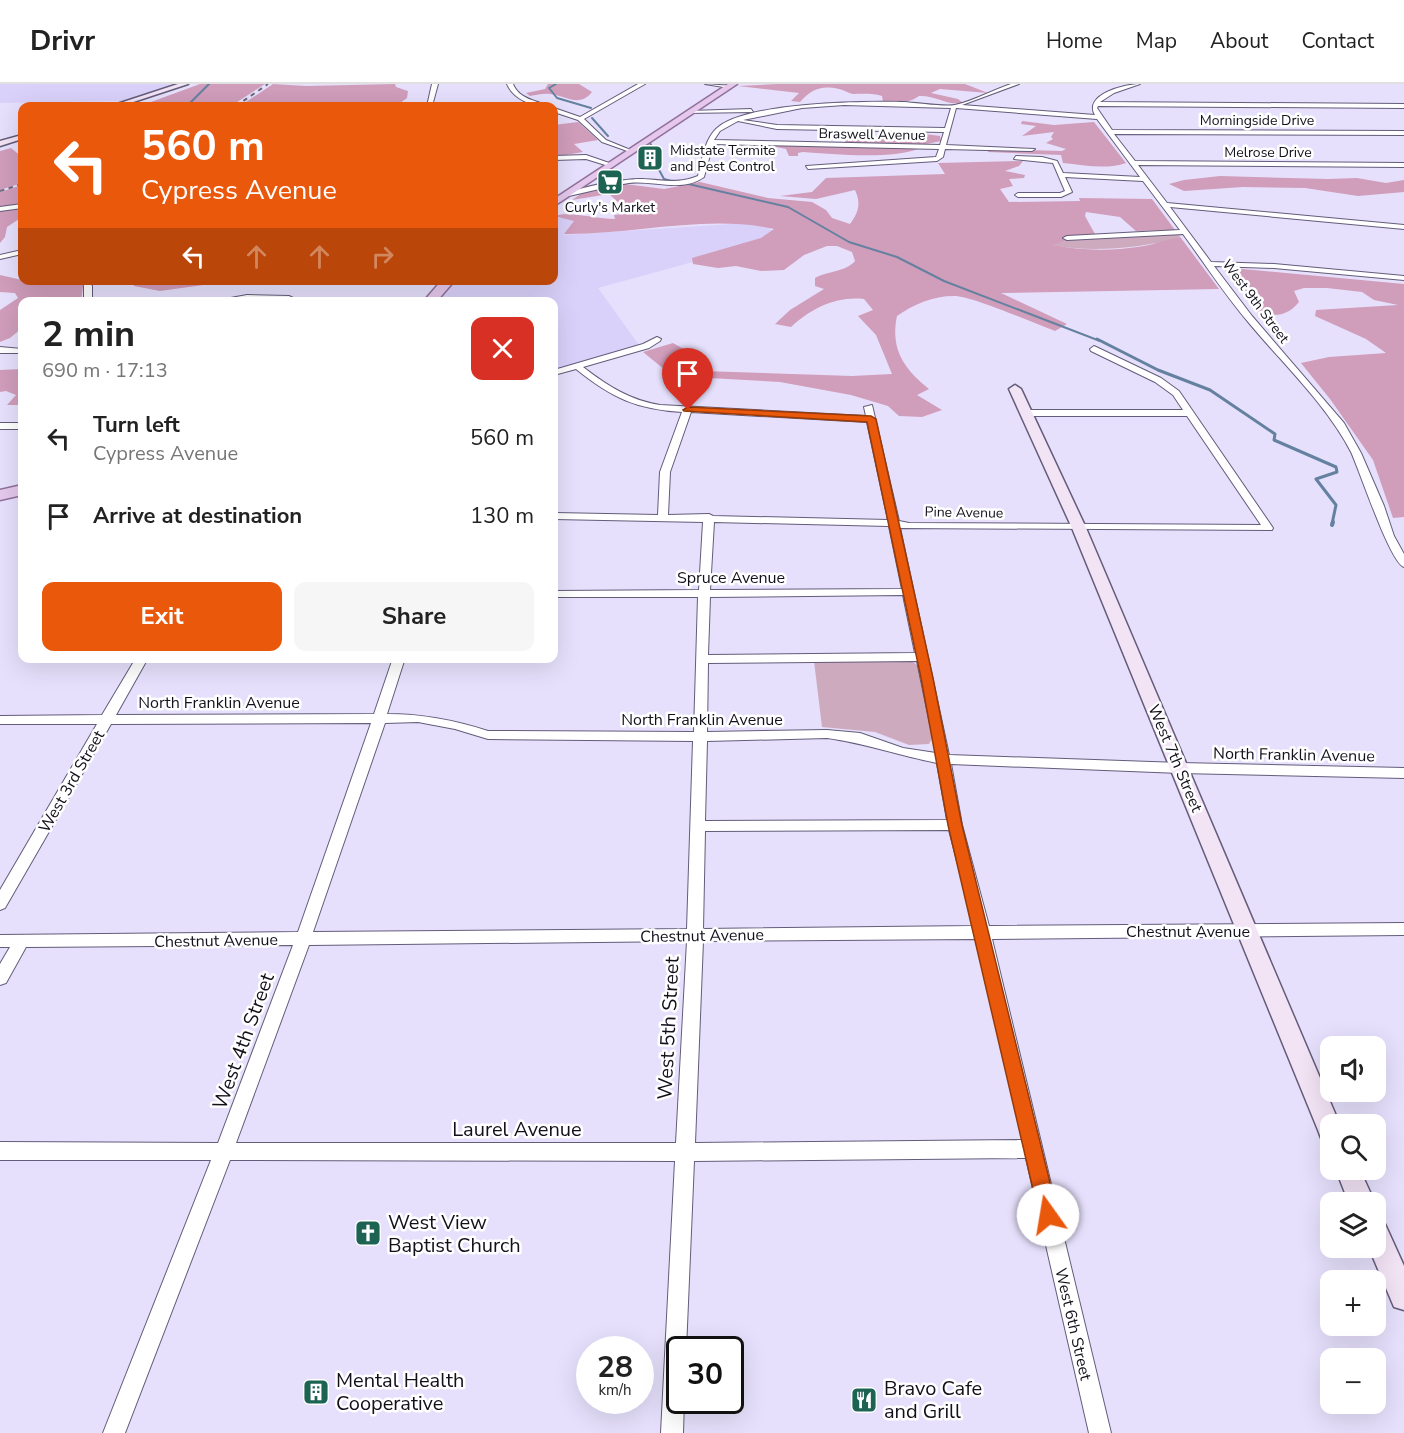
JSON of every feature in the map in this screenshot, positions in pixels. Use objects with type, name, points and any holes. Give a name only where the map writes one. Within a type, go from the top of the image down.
[{"type":"main road","points":[[558,200],[732,85]]},
{"type":"main road","points":[[434,297],[444,285]]},
{"type":"main road","points":[[0,495],[18,491]]},
{"type":"street","points":[[128,102],[185,84]]},
{"type":"street","points":[[430,102],[435,84]]},
{"type":"street","points":[[510,84],[512,91],[535,102]]},
{"type":"street","points":[[580,120],[642,84]]},
{"type":"street","points":[[708,84],[732,85]]},
{"type":"street","points":[[954,107],[1016,84]]},
{"type":"street","points":[[1095,104],[1108,93],[1137,84]]},
{"type":"street","points":[[690,113],[778,110],[850,103],[954,107],[1097,117]]},
{"type":"street","points":[[1095,104],[1404,106]]},
{"type":"street","name":"West 9th Street","points":[[1095,104],[1097,117],[1249,318],[1339,423],[1356,453],[1389,536],[1404,564]]},
{"type":"street","points":[[808,167],[928,161],[940,157],[954,107]]},
{"type":"street","points":[[568,194],[632,182],[681,184],[692,182],[701,177],[718,130],[735,121],[778,110]]},
{"type":"street","points":[[558,112],[580,120],[604,141],[631,152]]},
{"type":"street","points":[[735,121],[777,127],[948,130]]},
{"type":"street","name":"Morningside Drive","points":[[1109,132],[1404,133]]},
{"type":"street","points":[[0,144],[18,138]]},
{"type":"street","name":"Braswell Avenue","points":[[712,142],[1032,150]]},
{"type":"street","points":[[558,158],[586,157],[612,165]]},
{"type":"street","points":[[1008,158],[1042,159],[1055,162],[1070,192],[1060,195],[1018,195]]},
{"type":"street","name":"Melrose Drive","points":[[1133,163],[1404,165]]},
{"type":"street","points":[[1062,175],[1145,179]]},
{"type":"street","points":[[1165,205],[1404,227]]},
{"type":"street","points":[[0,210],[18,208]]},
{"type":"street","points":[[1067,238],[1186,232]]},
{"type":"street","points":[[0,257],[18,253]]},
{"type":"street","points":[[1210,264],[1274,266],[1404,278]]},
{"type":"street","points":[[558,372],[646,346],[657,339]]},
{"type":"street","points":[[1094,349],[1158,380],[1176,393],[1190,413]]},
{"type":"street","points":[[0,350],[18,351]]},
{"type":"street","points":[[578,367],[608,391],[634,404],[688,410],[665,472],[663,517]]},
{"type":"street","name":"West 7th Street","points":[[1015,389],[1078,528],[1323,1114]]},
{"type":"street","name":"West 6th Street","points":[[688,410],[870,413],[923,657],[955,825],[983,932],[1100,1433]]},
{"type":"street","points":[[1026,413],[1190,413]]},
{"type":"street","name":"Pine Avenue","points":[[558,516],[1078,528],[1268,528],[1190,413]]},
{"type":"street","points":[[0,426],[18,426]]},
{"type":"street","name":"West 5th Street","points":[[672,1433],[695,934],[704,593],[709,518]]},
{"type":"street","name":"Spruce Avenue","points":[[558,594],[908,592]]},
{"type":"street","points":[[702,659],[923,657]]},
{"type":"street","name":"West 3rd Street","points":[[0,904],[139,663]]},
{"type":"street","name":"West 4th Street","points":[[114,1433],[225,1150],[302,939],[397,663]]},
{"type":"street","name":"North Franklin Avenue","points":[[0,720],[380,718],[434,720],[488,735],[700,737],[827,734],[860,738],[902,752],[944,759],[1180,768],[1404,773]]},
{"type":"street","points":[[698,826],[955,825]]},
{"type":"street","name":"Chestnut Avenue","points":[[0,941],[1404,929]]},
{"type":"street","points":[[0,978],[21,942]]},
{"type":"street","name":"Laurel Avenue","points":[[0,1151],[684,1152],[1033,1149]]},
{"type":"street","points":[[1386,1256],[1404,1298]]},
{"type":"shaded area","points":[[0,84],[173,85],[124,101],[0,103]]},
{"type":"shaded area","points":[[200,84],[265,84],[237,102],[151,102]]},
{"type":"shaded area","points":[[273,84],[306,86],[395,84],[396,87],[408,91],[407,98],[402,102],[246,102]]},
{"type":"shaded area","points":[[548,84],[579,84],[592,92],[587,97],[577,100],[548,94],[530,96],[526,93],[545,89]]},
{"type":"shaded area","points":[[965,84],[988,93],[940,89],[931,93],[958,99],[963,103],[957,104],[919,96],[907,101],[883,102],[882,96],[853,94],[839,89],[822,88],[813,91],[800,102],[791,101],[799,93],[738,86]]},
{"type":"shaded area","points":[[1022,121],[1054,125],[1094,122],[1126,163],[1103,167],[1087,166],[1063,163],[1061,155],[988,152],[988,149],[1062,151],[1066,149],[1046,143],[1053,139],[1051,137],[1054,132],[1022,136],[1036,126],[1021,124]]},
{"type":"shaded area","points":[[578,122],[598,140],[574,144],[583,152],[558,156],[558,124]]},
{"type":"shaded area","points":[[839,129],[848,129],[859,139],[865,140],[894,134],[894,130],[940,136],[941,141],[921,145],[847,145]]},
{"type":"shaded area","points":[[762,144],[920,148],[909,152],[879,155],[803,152],[798,153],[798,156],[789,156],[786,149]]},
{"type":"shaded area","points":[[11,148],[18,154],[18,184],[0,190],[0,151]]},
{"type":"shaded area","points":[[1023,161],[1019,166],[1005,171],[1025,175],[1024,178],[1009,179],[1013,186],[1000,189],[1009,202],[1080,201],[1079,198],[1152,199],[1175,230],[1136,231],[1120,217],[1086,212],[1085,216],[1095,234],[1064,236],[1063,239],[1069,240],[1053,245],[1087,249],[1121,249],[1181,238],[1219,289],[1001,293],[1067,324],[1055,331],[963,297],[939,297],[917,304],[897,316],[895,328],[897,348],[912,374],[929,389],[917,395],[942,410],[922,417],[899,416],[888,406],[851,395],[780,382],[691,377],[665,370],[643,352],[673,343],[689,352],[702,371],[852,376],[892,374],[876,335],[858,316],[873,310],[864,299],[844,299],[825,305],[807,314],[791,327],[775,324],[790,310],[824,289],[815,286],[815,278],[851,265],[855,261],[852,252],[837,246],[827,246],[804,255],[784,270],[761,271],[736,266],[718,268],[693,264],[692,258],[761,238],[774,229],[748,225],[696,224],[564,234],[574,221],[558,217],[567,214],[615,219],[614,215],[630,213],[609,194],[572,200],[582,193],[625,184],[664,189],[700,182],[768,198],[812,202],[826,210],[832,218],[850,224],[858,207],[855,190],[816,199],[780,196],[812,192],[826,178],[945,174],[938,163]]},
{"type":"shaded area","points":[[1220,176],[1357,178],[1386,183],[1404,180],[1404,192],[1358,196],[1305,188],[1243,187],[1184,191],[1169,184]]},
{"type":"shaded area","points":[[18,186],[18,220],[7,227],[5,237],[0,243],[0,192]]},
{"type":"shaded area","points":[[558,218],[578,220],[563,235],[763,222],[780,238],[598,288],[639,345],[558,369],[558,297],[441,297],[451,286],[446,285],[558,285]]},
{"type":"shaded area","points":[[1178,234],[1181,238],[1116,248],[1083,249],[1051,245],[1069,240]]},
{"type":"shaded area","points":[[1224,269],[1404,284],[1404,517],[1393,518],[1373,460],[1330,399],[1301,363],[1329,357],[1386,353],[1366,339],[1315,316],[1316,310],[1398,305],[1374,300],[1362,292],[1304,288],[1294,291],[1299,302],[1285,313],[1276,315],[1259,313]]},
{"type":"shaded area","points":[[0,275],[18,279],[18,285],[83,286],[82,297],[18,298],[15,293],[0,292]]},
{"type":"shaded area","points":[[134,285],[203,285],[160,291]]},
{"type":"shaded area","points":[[18,298],[18,331],[0,342],[0,310]]},
{"type":"shaded area","points":[[18,369],[18,405],[7,405],[16,395],[6,391],[0,392],[0,370]]},
{"type":"shaded area","points":[[814,661],[911,661],[919,666],[933,737],[929,744],[909,745],[875,732],[822,727]]},
{"type":"waterway","points":[[191,102],[209,84]]},
{"type":"waterway","points":[[556,84],[549,88],[557,98],[591,108]]},
{"type":"waterway","points":[[592,118],[608,136]]},
{"type":"waterway","points":[[650,143],[655,153]]},
{"type":"waterway","points":[[658,168],[664,179],[675,182]]},
{"type":"waterway","points":[[684,183],[788,207],[849,242],[897,257],[944,281],[1100,341]]},
{"type":"waterway","points":[[1097,339],[1158,370],[1210,390],[1275,434],[1274,440],[1336,467],[1337,472],[1316,479],[1336,505],[1332,524]]},
{"type":"railway","points":[[242,102],[268,84]]},
{"type":"railway","points":[[0,191],[18,185]]},
{"type":"place","name":"Midstate Termite and Pest Control","points":[[650,158]]},
{"type":"place","name":"Curly's Market","points":[[610,182]]},
{"type":"place","name":"West View Baptist Church","points":[[368,1233]]},
{"type":"place","name":"Mental Health Cooperative","points":[[316,1392]]},
{"type":"place","name":"Bravo Cafe and Grill","points":[[864,1400]]},
{"type":"route","points":[[688,410],[871,419],[944,759],[955,825],[983,932],[1048,1215]]}]
